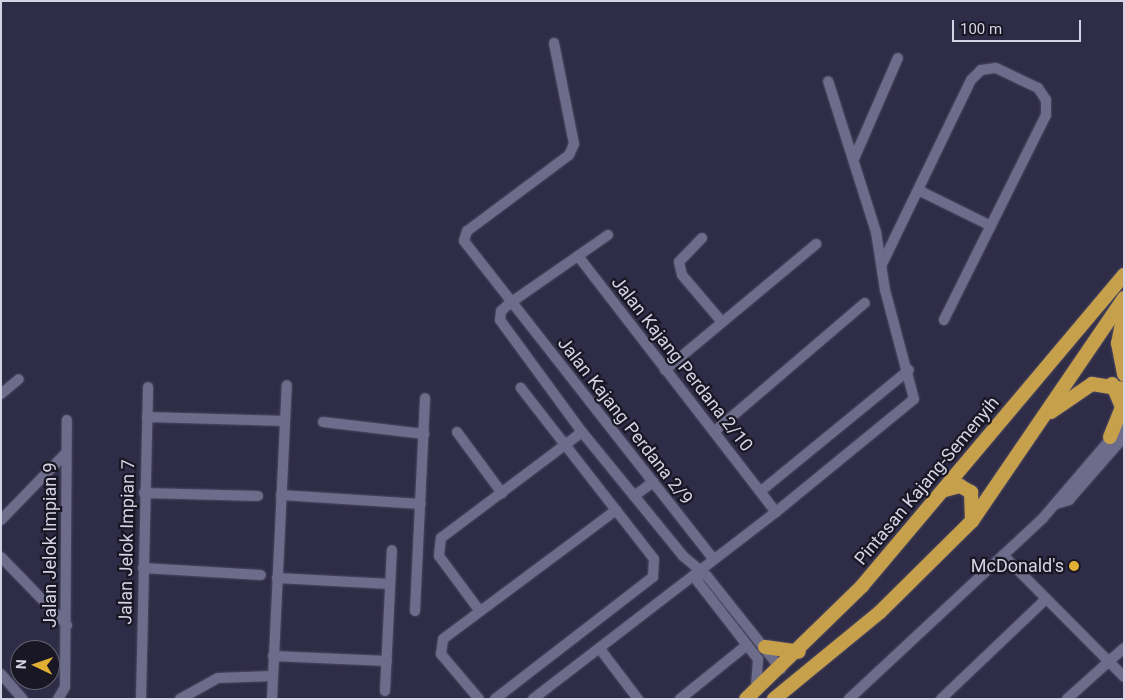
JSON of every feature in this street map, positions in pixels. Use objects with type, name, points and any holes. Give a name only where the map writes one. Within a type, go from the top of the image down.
[{"type":"highway","name":"Pintasan Kajang-Semenyih","points":[[751,695],[799,652],[945,490],[1124,275]]},
{"type":"highway","points":[[774,699],[880,612],[972,521],[1124,298]]},
{"type":"highway","points":[[1124,314],[1118,343],[1124,374]]},
{"type":"highway","points":[[1046,413],[1084,386],[1118,386],[1122,407],[1117,437]]},
{"type":"highway","points":[[945,490],[960,486],[971,492],[972,521]]},
{"type":"highway","points":[[765,647],[799,652]]},
{"type":"street","name":"Jalan Kajang Perdana 2/9","points":[[554,43],[574,144],[569,155],[467,231],[464,241],[510,303],[713,559]]},
{"type":"street","points":[[854,159],[898,58]]},
{"type":"street","points":[[883,262],[920,191],[971,80],[981,70],[996,68],[1038,88],[1046,100],[1046,115],[944,320]]},
{"type":"street","points":[[533,699],[776,512],[914,398],[909,370],[885,290],[883,262],[854,159],[828,82]]},
{"type":"street","points":[[920,191],[991,226]]},
{"type":"street","points":[[608,235],[510,303],[501,311],[503,328],[582,432],[634,496],[697,572],[707,576],[765,647],[781,670]]},
{"type":"street","points":[[702,238],[678,262],[682,276],[722,322]]},
{"type":"street","points":[[665,370],[816,244]]},
{"type":"street","name":"Jalan Kajang Perdana 2/10","points":[[578,256],[776,512]]},
{"type":"street","points":[[715,431],[865,303]]},
{"type":"street","points":[[760,491],[909,370]]},
{"type":"street","points":[[1,394],[19,379]]},
{"type":"street","points":[[272,699],[287,385]]},
{"type":"street","name":"Jalan Jelok Impian 7","points":[[141,699],[144,493],[148,387]]},
{"type":"street","points":[[494,699],[653,577],[654,559],[567,444],[521,388]]},
{"type":"street","points":[[415,611],[425,398]]},
{"type":"street","points":[[147,417],[286,422]]},
{"type":"street","name":"Jalan Jelok Impian 9","points":[[58,699],[65,687],[67,625],[65,454],[67,420]]},
{"type":"street","points":[[323,422],[424,434]]},
{"type":"street","points":[[849,699],[1055,504],[1117,437],[1124,423]]},
{"type":"street","points":[[457,432],[502,493]]},
{"type":"street","points":[[479,610],[439,556],[441,538],[582,432]]},
{"type":"street","points":[[1,520],[65,454]]},
{"type":"street","points":[[634,496],[653,482]]},
{"type":"street","points":[[144,493],[258,496]]},
{"type":"street","points":[[282,495],[421,504]]},
{"type":"street","points":[[479,699],[441,654],[443,639],[479,610],[616,510]]},
{"type":"street","points":[[385,691],[392,550]]},
{"type":"street","points":[[1003,555],[1124,677]]},
{"type":"street","points":[[1,557],[67,625]]},
{"type":"street","points":[[143,568],[261,575]]},
{"type":"street","points":[[697,572],[698,582],[747,645],[759,669],[751,695]]},
{"type":"street","points":[[277,578],[390,584]]},
{"type":"street","points":[[941,699],[1046,600]]},
{"type":"street","points":[[680,699],[747,645]]},
{"type":"street","points":[[1067,699],[1124,648]]},
{"type":"street","points":[[600,649],[638,699]]},
{"type":"street","points":[[274,656],[387,661]]},
{"type":"street","points":[[1,674],[23,699]]},
{"type":"street","points":[[180,699],[218,678],[272,676]]},
{"type":"place","name":"McDonald's","points":[[1074,566]]}]
